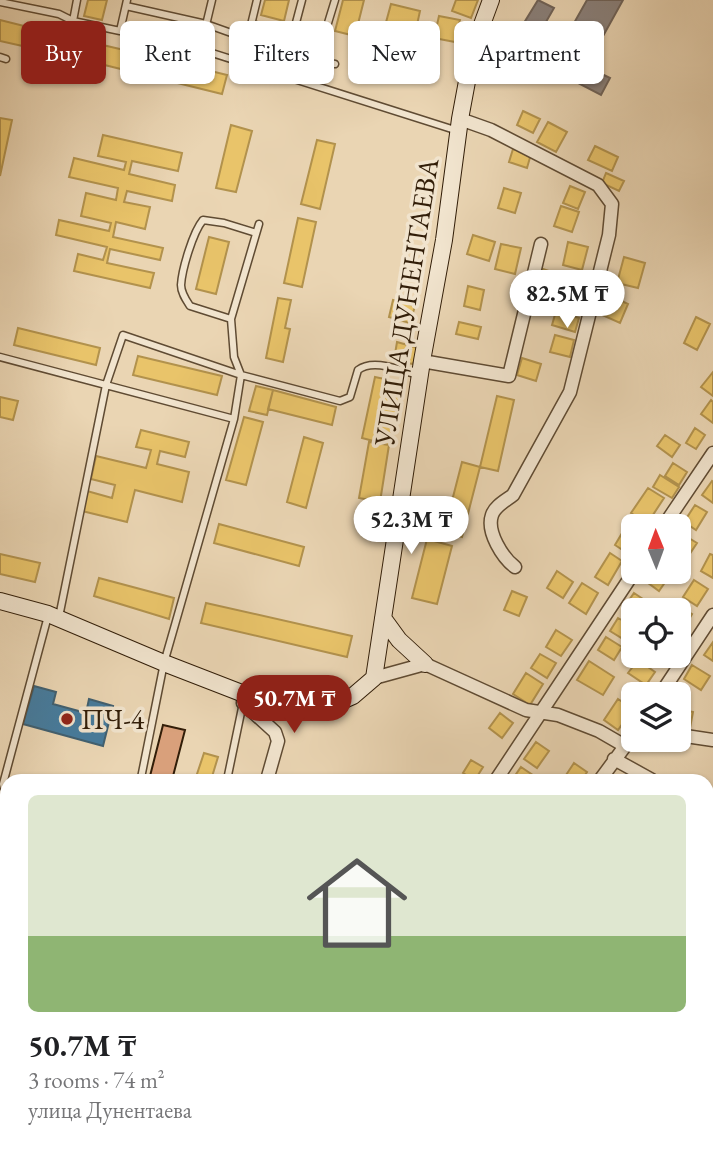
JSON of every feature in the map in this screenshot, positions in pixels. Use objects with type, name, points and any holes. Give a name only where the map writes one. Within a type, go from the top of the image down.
[{"type":"street","name":"УЛИЦА ДУНЕНТАЕВА","points":[[374,678],[421,368],[444,240],[459,125],[473,49],[491,0]]},
{"type":"street","points":[[459,125],[491,130],[598,186],[612,204],[609,235],[570,392],[513,495],[498,506],[491,516],[493,531],[503,558],[515,566]]},
{"type":"street","points":[[421,368],[509,376],[541,244]]},
{"type":"street","points":[[672,514],[713,453]]},
{"type":"street","points":[[500,774],[626,584]]},
{"type":"street","points":[[0,601],[53,616],[244,698],[310,706],[335,704],[353,696],[374,678],[425,664]]},
{"type":"street","points":[[669,682],[713,615]]},
{"type":"street","points":[[383,618],[398,640],[425,664],[526,710],[558,715],[599,731],[621,744]]},
{"type":"street","points":[[244,698],[275,732],[278,741],[269,774]]},
{"type":"street","points":[[691,737],[713,740]]},
{"type":"street","points":[[604,774],[621,751]]},
{"type":"street","points":[[614,760],[641,774]]},
{"type":"lane","points":[[0,2],[59,14],[73,21],[77,0]]},
{"type":"lane","points":[[207,21],[212,0]]},
{"type":"lane","points":[[252,21],[257,0]]},
{"type":"lane","points":[[296,21],[302,0]]},
{"type":"lane","points":[[329,21],[335,0]]},
{"type":"lane","points":[[122,21],[126,3],[195,21]]},
{"type":"lane","points":[[106,28],[120,31]]},
{"type":"lane","points":[[318,84],[459,125]]},
{"type":"lane","points":[[231,319],[190,306],[184,298],[181,287],[197,227],[203,220],[257,233]]},
{"type":"lane","points":[[142,774],[164,663],[234,419],[241,376],[234,357],[231,319],[259,224]]},
{"type":"lane","points":[[7,774],[53,616],[106,385],[123,335],[241,376],[340,401],[350,397],[358,370],[365,366],[373,364],[421,368]]},
{"type":"lane","points":[[0,357],[234,419]]},
{"type":"lane","points":[[228,774],[244,698]]},
{"type":"building: Homes","points":[[88,0],[107,0],[102,20],[84,16]]},
{"type":"building: Homes","points":[[265,0],[289,0],[284,21],[261,15]]},
{"type":"building: Homes","points":[[343,0],[364,0],[359,21],[348,21],[348,34],[335,31]]},
{"type":"building: Homes","points":[[456,0],[478,0],[471,18],[452,11]]},
{"type":"building: Homes","points":[[391,4],[420,11],[418,21],[386,21]]},
{"type":"building: Homes","points":[[439,16],[460,20],[454,21],[454,42],[440,39],[440,21]]},
{"type":"building: Homes","points":[[0,20],[21,25],[21,46],[0,41]]},
{"type":"building: Homes","points":[[106,46],[120,49],[120,69],[106,65]]},
{"type":"building: Homes","points":[[215,72],[227,75],[222,94],[181,84],[215,84]]},
{"type":"building: Homes","points":[[523,111],[540,119],[533,133],[517,125]]},
{"type":"building: Homes","points":[[0,118],[12,120],[0,176]]},
{"type":"building: Homes","points":[[548,122],[567,132],[556,152],[537,142]]},
{"type":"building: Homes","points":[[231,125],[252,131],[236,192],[216,188]]},
{"type":"building: Homes","points":[[103,135],[182,153],[178,171],[132,161],[129,174],[175,185],[172,201],[127,191],[124,202],[150,207],[145,229],[116,222],[113,237],[163,248],[160,260],[110,249],[107,263],[154,273],[150,288],[74,271],[78,254],[103,260],[107,247],[56,235],[59,220],[109,231],[111,223],[81,216],[86,193],[116,200],[118,188],[69,177],[74,158],[124,170],[126,162],[98,156]]},
{"type":"building: Homes","points":[[317,140],[335,144],[320,209],[301,204]]},
{"type":"building: Homes","points":[[595,146],[618,157],[612,171],[588,160]]},
{"type":"building: Homes","points":[[513,149],[531,154],[527,168],[509,162]]},
{"type":"building: Homes","points":[[606,173],[624,181],[619,191],[602,183]]},
{"type":"building: Homes","points":[[570,186],[585,192],[578,209],[563,203]]},
{"type":"building: Homes","points":[[504,188],[521,193],[515,213],[498,208]]},
{"type":"building: Homes","points":[[561,206],[579,212],[572,232],[554,226]]},
{"type":"building: Homes","points":[[298,218],[316,222],[302,287],[284,283]]},
{"type":"building: Homes","points":[[473,235],[495,242],[489,261],[467,254]]},
{"type":"building: Homes","points":[[209,237],[229,242],[216,294],[196,289]]},
{"type":"building: Homes","points":[[568,242],[588,247],[582,270],[563,265]]},
{"type":"building: Homes","points":[[501,244],[521,248],[515,274],[495,269]]},
{"type":"building: Homes","points":[[624,257],[645,263],[638,288],[617,283]]},
{"type":"building: Homes","points":[[543,269],[566,277],[558,299],[536,291]]},
{"type":"building: Homes","points":[[468,286],[484,290],[480,310],[464,306]]},
{"type":"building: Homes","points":[[609,295],[628,304],[620,323],[600,314]]},
{"type":"building: Homes","points":[[278,298],[291,300],[285,328],[290,329],[283,362],[266,358]]},
{"type":"building: Homes","points":[[393,300],[415,306],[410,323],[389,317]]},
{"type":"building: Homes","points":[[556,311],[579,318],[575,332],[552,325]]},
{"type":"building: Homes","points":[[696,317],[710,324],[697,350],[684,343]]},
{"type":"building: Homes","points":[[459,322],[481,327],[478,339],[456,334]]},
{"type":"building: Homes","points":[[18,328],[100,348],[96,365],[14,345]]},
{"type":"building: Homes","points":[[555,335],[574,340],[570,357],[550,352]]},
{"type":"building: Homes","points":[[397,342],[418,348],[413,364],[394,360]]},
{"type":"building: Homes","points":[[138,356],[222,376],[217,395],[133,375]]},
{"type":"building: Homes","points":[[522,358],[541,364],[536,381],[517,375]]},
{"type":"building: Homes","points":[[713,372],[713,396],[701,387]]},
{"type":"building: Homes","points":[[375,377],[403,383],[389,445],[362,438]]},
{"type":"building: Homes","points":[[256,386],[273,390],[267,415],[249,411]]},
{"type":"building: Homes","points":[[273,390],[336,407],[332,425],[268,409]]},
{"type":"building: Homes","points":[[497,396],[514,400],[498,471],[480,467]]},
{"type":"building: Homes","points":[[0,397],[18,401],[13,420],[0,417]]},
{"type":"building: Homes","points":[[711,400],[713,402],[713,423],[701,414]]},
{"type":"building: Homes","points":[[244,417],[263,422],[246,485],[226,480]]},
{"type":"building: Homes","points":[[695,428],[705,435],[696,449],[686,443]]},
{"type":"building: Homes","points":[[141,430],[189,442],[185,457],[160,451],[157,464],[189,472],[182,502],[135,490],[127,522],[82,511],[87,491],[112,498],[115,485],[91,479],[96,456],[146,468],[151,450],[136,447]]},
{"type":"building: Homes","points":[[665,435],[680,445],[672,457],[657,446]]},
{"type":"building: Homes","points":[[304,437],[323,443],[306,508],[287,502]]},
{"type":"building: Homes","points":[[369,442],[389,445],[380,502],[359,498]]},
{"type":"building: Homes","points":[[462,462],[480,467],[462,537],[444,532]]},
{"type":"building: Homes","points":[[673,463],[687,472],[679,485],[665,476]]},
{"type":"building: Homes","points":[[660,475],[679,487],[672,498],[653,487]]},
{"type":"building: Homes","points":[[713,482],[713,503],[702,495]]},
{"type":"building: Homes","points":[[648,488],[664,498],[654,514],[631,513]]},
{"type":"building: Homes","points":[[695,505],[707,512],[696,530],[691,527],[689,514]]},
{"type":"building: Homes","points":[[219,524],[304,547],[299,566],[214,543]]},
{"type":"building: Homes","points":[[621,535],[621,549],[615,545]]},
{"type":"building: Homes","points":[[427,539],[452,546],[437,604],[412,598]]},
{"type":"building: Homes","points":[[691,539],[697,543],[691,552]]},
{"type":"building: Homes","points":[[610,553],[621,560],[608,585],[595,577]]},
{"type":"building: Homes","points":[[0,554],[40,563],[35,582],[0,574]]},
{"type":"building: Homes","points":[[710,554],[713,555],[713,578],[701,571]]},
{"type":"building: Homes","points":[[557,571],[573,582],[563,598],[547,588]]},
{"type":"building: Homes","points":[[99,578],[174,598],[169,619],[94,596]]},
{"type":"building: Homes","points":[[694,580],[708,589],[697,606],[691,602],[691,598],[683,597]]},
{"type":"building: Homes","points":[[582,583],[598,593],[586,614],[569,603]]},
{"type":"building: Homes","points":[[649,584],[664,584],[659,591]]},
{"type":"building: Homes","points":[[512,591],[527,597],[519,616],[504,610]]},
{"type":"building: Homes","points":[[206,603],[352,636],[347,657],[201,623]]},
{"type":"building: Homes","points":[[618,618],[621,620],[621,638],[610,631]]},
{"type":"building: Homes","points":[[556,630],[572,640],[561,656],[546,647]]},
{"type":"building: Homes","points":[[606,637],[621,646],[614,660],[598,650]]},
{"type":"building: Homes","points":[[713,642],[713,661],[704,655]]},
{"type":"building: Homes","points":[[540,654],[556,663],[547,678],[531,668]]},
{"type":"building: Homes","points":[[589,661],[614,677],[603,695],[577,680]]},
{"type":"building: Homes","points":[[691,667],[710,676],[701,690],[684,679]]},
{"type":"building: Homes","points":[[632,668],[649,668],[655,672],[648,682],[642,682],[628,673]]},
{"type":"building: Homes","points":[[526,673],[543,684],[530,705],[513,694]]},
{"type":"building: Homes","points":[[618,699],[621,701],[621,726],[618,730],[604,720]]},
{"type":"building: Homes","points":[[500,713],[513,723],[502,738],[489,728]]},
{"type":"building: Homes","points":[[536,742],[549,751],[537,768],[524,759]]},
{"type":"building: Homes","points":[[204,753],[218,757],[213,774],[197,774]]},
{"type":"building: Homes","points":[[471,760],[483,767],[479,774],[463,773]]},
{"type":"building: Homes","points":[[574,763],[587,772],[586,774],[567,774]]},
{"type":"building: Homes","points":[[521,767],[531,774],[516,774]]},
{"type":"building: Public","name":"ПЧ-4","points":[[34,686],[56,692],[53,704],[86,713],[89,699],[113,706],[103,746],[23,724]]},
{"type":"building: Industry","points":[[538,0],[554,8],[547,21],[525,21]]},
{"type":"building: Industry","points":[[587,0],[623,0],[604,34],[604,21],[575,21]]},
{"type":"building: Industry","points":[[604,75],[610,78],[601,95],[580,84],[604,84]]},
{"type":"building: Other","points":[[163,725],[185,730],[174,774],[151,774]]},
{"type":"place","name":"ПЧ-4","points":[[67,719]]}]
